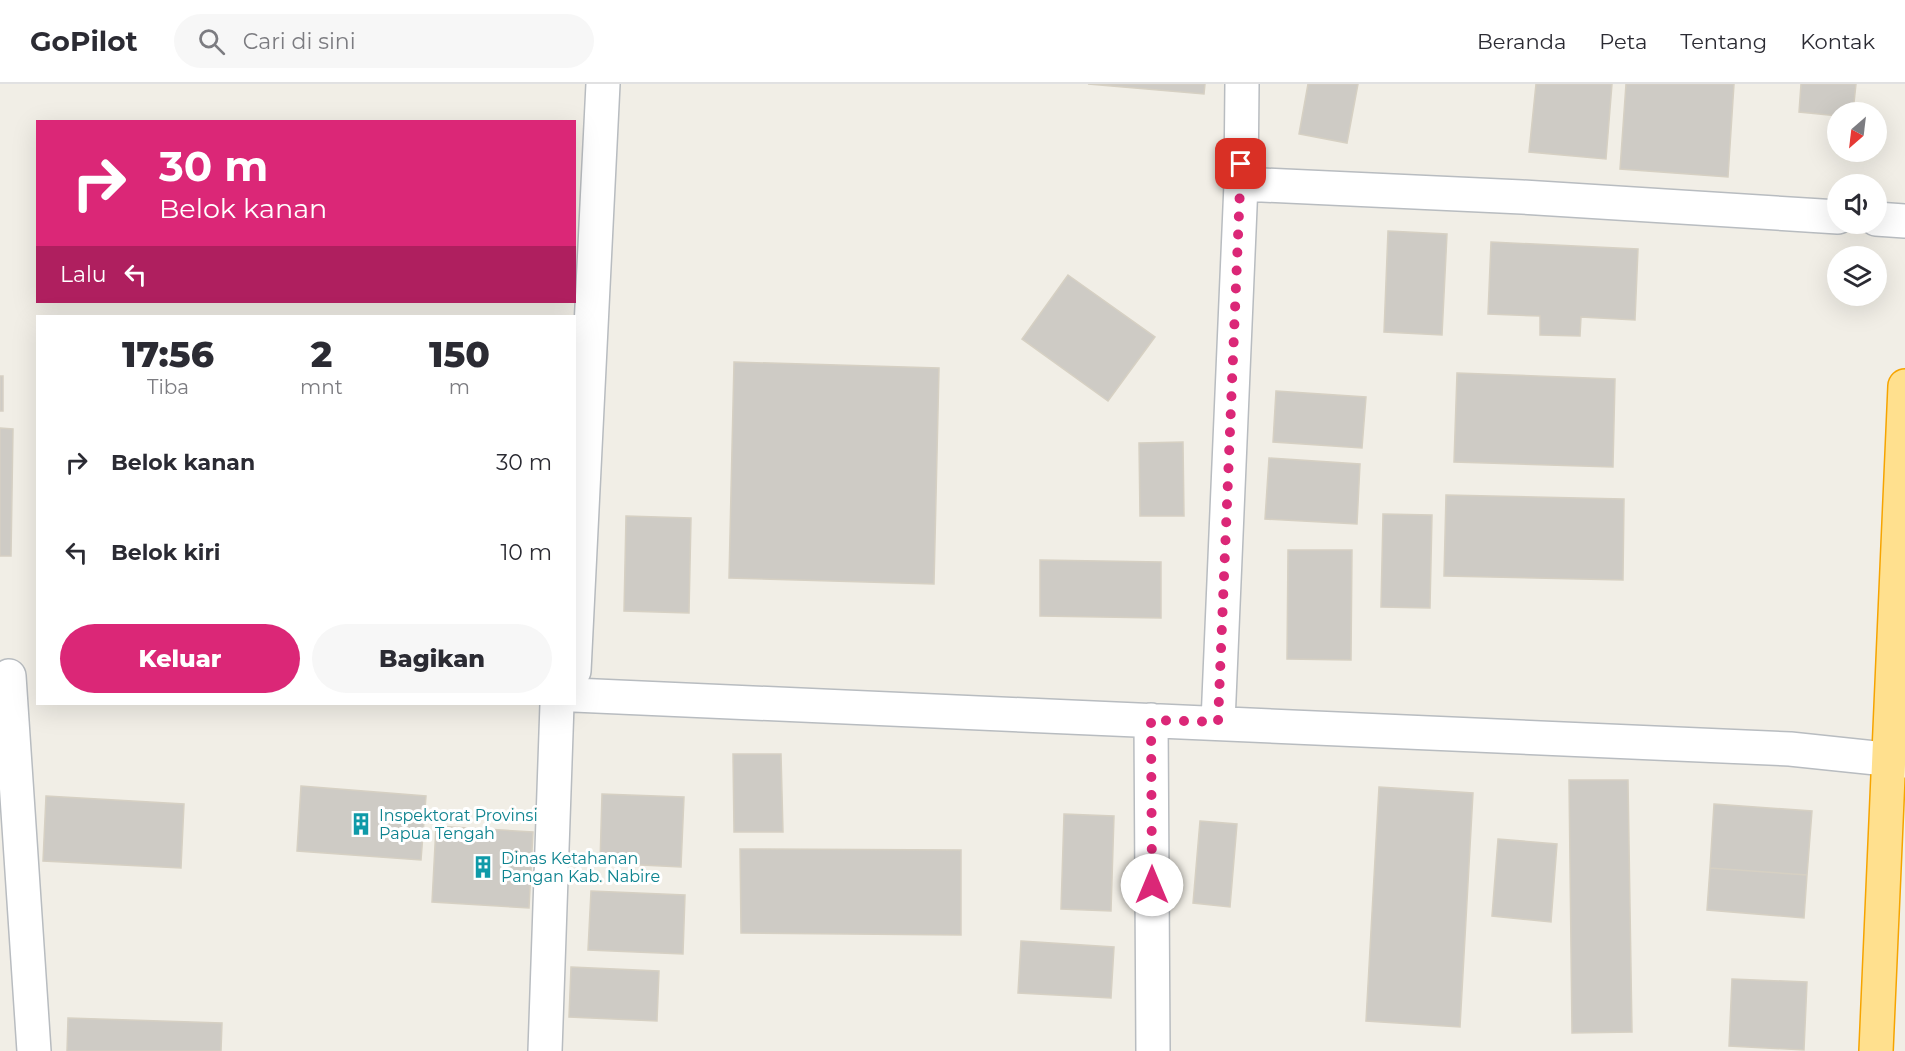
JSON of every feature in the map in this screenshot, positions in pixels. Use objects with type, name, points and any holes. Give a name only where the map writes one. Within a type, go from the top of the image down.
[{"type":"highway","points":[[1876,1051],[1897,760],[1905,386]]},
{"type":"street","points":[[576,631],[603,84]]},
{"type":"street","points":[[1218,722],[1242,84]]},
{"type":"street","points":[[1240,184],[1522,197],[1827,216]]},
{"type":"street","points":[[1887,220],[1905,221]]},
{"type":"street","points":[[16,676],[34,1051]]},
{"type":"street","points":[[576,695],[1790,749],[1897,760]]},
{"type":"street","points":[[544,1051],[557,705]]},
{"type":"street","points":[[1151,720],[1153,1051]]},
{"type":"building","points":[[1088,84],[1205,84],[1204,94]]},
{"type":"building","points":[[1308,84],[1358,84],[1347,143],[1299,134]]},
{"type":"building","points":[[1536,84],[1612,84],[1606,159],[1529,152]]},
{"type":"building","points":[[1626,84],[1734,84],[1728,177],[1620,169]]},
{"type":"building","points":[[1801,84],[1856,84],[1854,102],[1827,102],[1827,115],[1799,112]]},
{"type":"building","points":[[1388,231],[1447,234],[1442,335],[1384,332]]},
{"type":"building","points":[[1491,242],[1638,249],[1635,320],[1581,317],[1580,336],[1540,335],[1540,316],[1488,314]]},
{"type":"building","points":[[1068,275],[1155,337],[1108,401],[1022,339]]},
{"type":"building","points":[[734,362],[939,368],[934,584],[729,578]]},
{"type":"building","points":[[1457,373],[1615,379],[1613,467],[1454,462]]},
{"type":"building","points":[[0,376],[3,376],[3,411],[0,411]]},
{"type":"building","points":[[1276,391],[1366,397],[1362,448],[1273,442]]},
{"type":"building","points":[[0,428],[13,429],[11,556],[0,556]]},
{"type":"building","points":[[1183,442],[1184,516],[1140,516],[1139,443]]},
{"type":"building","points":[[1269,458],[1360,464],[1357,524],[1265,519]]},
{"type":"building","points":[[1446,495],[1624,499],[1623,580],[1444,576]]},
{"type":"building","points":[[1383,514],[1432,515],[1430,608],[1381,607]]},
{"type":"building","points":[[626,516],[691,518],[689,613],[624,611]]},
{"type":"building","points":[[1288,550],[1352,550],[1351,660],[1287,659]]},
{"type":"building","points":[[1040,560],[1161,562],[1161,618],[1040,616]]},
{"type":"building","points":[[733,754],[781,754],[783,832],[734,832]]},
{"type":"building","points":[[1569,780],[1628,780],[1632,1032],[1572,1033]]},
{"type":"building","name":"Inspektorat Provinsi Papua Tengah","points":[[301,786],[426,796],[421,860],[297,851]]},
{"type":"building","points":[[1379,787],[1473,793],[1460,1027],[1366,1021]]},
{"type":"building","points":[[602,794],[684,797],[681,867],[600,863]]},
{"type":"building","points":[[46,796],[184,804],[181,868],[43,861]]},
{"type":"building","points":[[1714,804],[1812,811],[1807,875],[1710,868]]},
{"type":"building","points":[[1064,814],[1114,816],[1111,911],[1061,909]]},
{"type":"building","points":[[1200,821],[1237,824],[1230,907],[1193,903]]},
{"type":"building","name":"Dinas Ketahanan Pangan Kab. Nabire","points":[[436,826],[533,832],[529,908],[432,902]]},
{"type":"building","points":[[1498,839],[1557,844],[1551,922],[1492,916]]},
{"type":"building","points":[[740,849],[961,850],[961,935],[741,933]]},
{"type":"building","points":[[1710,868],[1807,875],[1804,918],[1707,910]]},
{"type":"building","points":[[591,891],[685,895],[683,954],[588,950]]},
{"type":"building","points":[[1021,941],[1114,947],[1111,998],[1018,993]]},
{"type":"building","points":[[571,967],[659,971],[657,1021],[569,1017]]},
{"type":"building","points":[[1732,979],[1807,982],[1804,1050],[1729,1046]]},
{"type":"building","points":[[68,1018],[222,1023],[221,1051],[67,1051]]},
{"type":"place","name":"Inspektorat Provinsi Papua Tengah","points":[[361,824]]},
{"type":"place","name":"Dinas Ketahanan Pangan Kab. Nabire","points":[[483,867]]},
{"type":"route","points":[[1152,885],[1151,720],[1218,722],[1241,164]]}]
